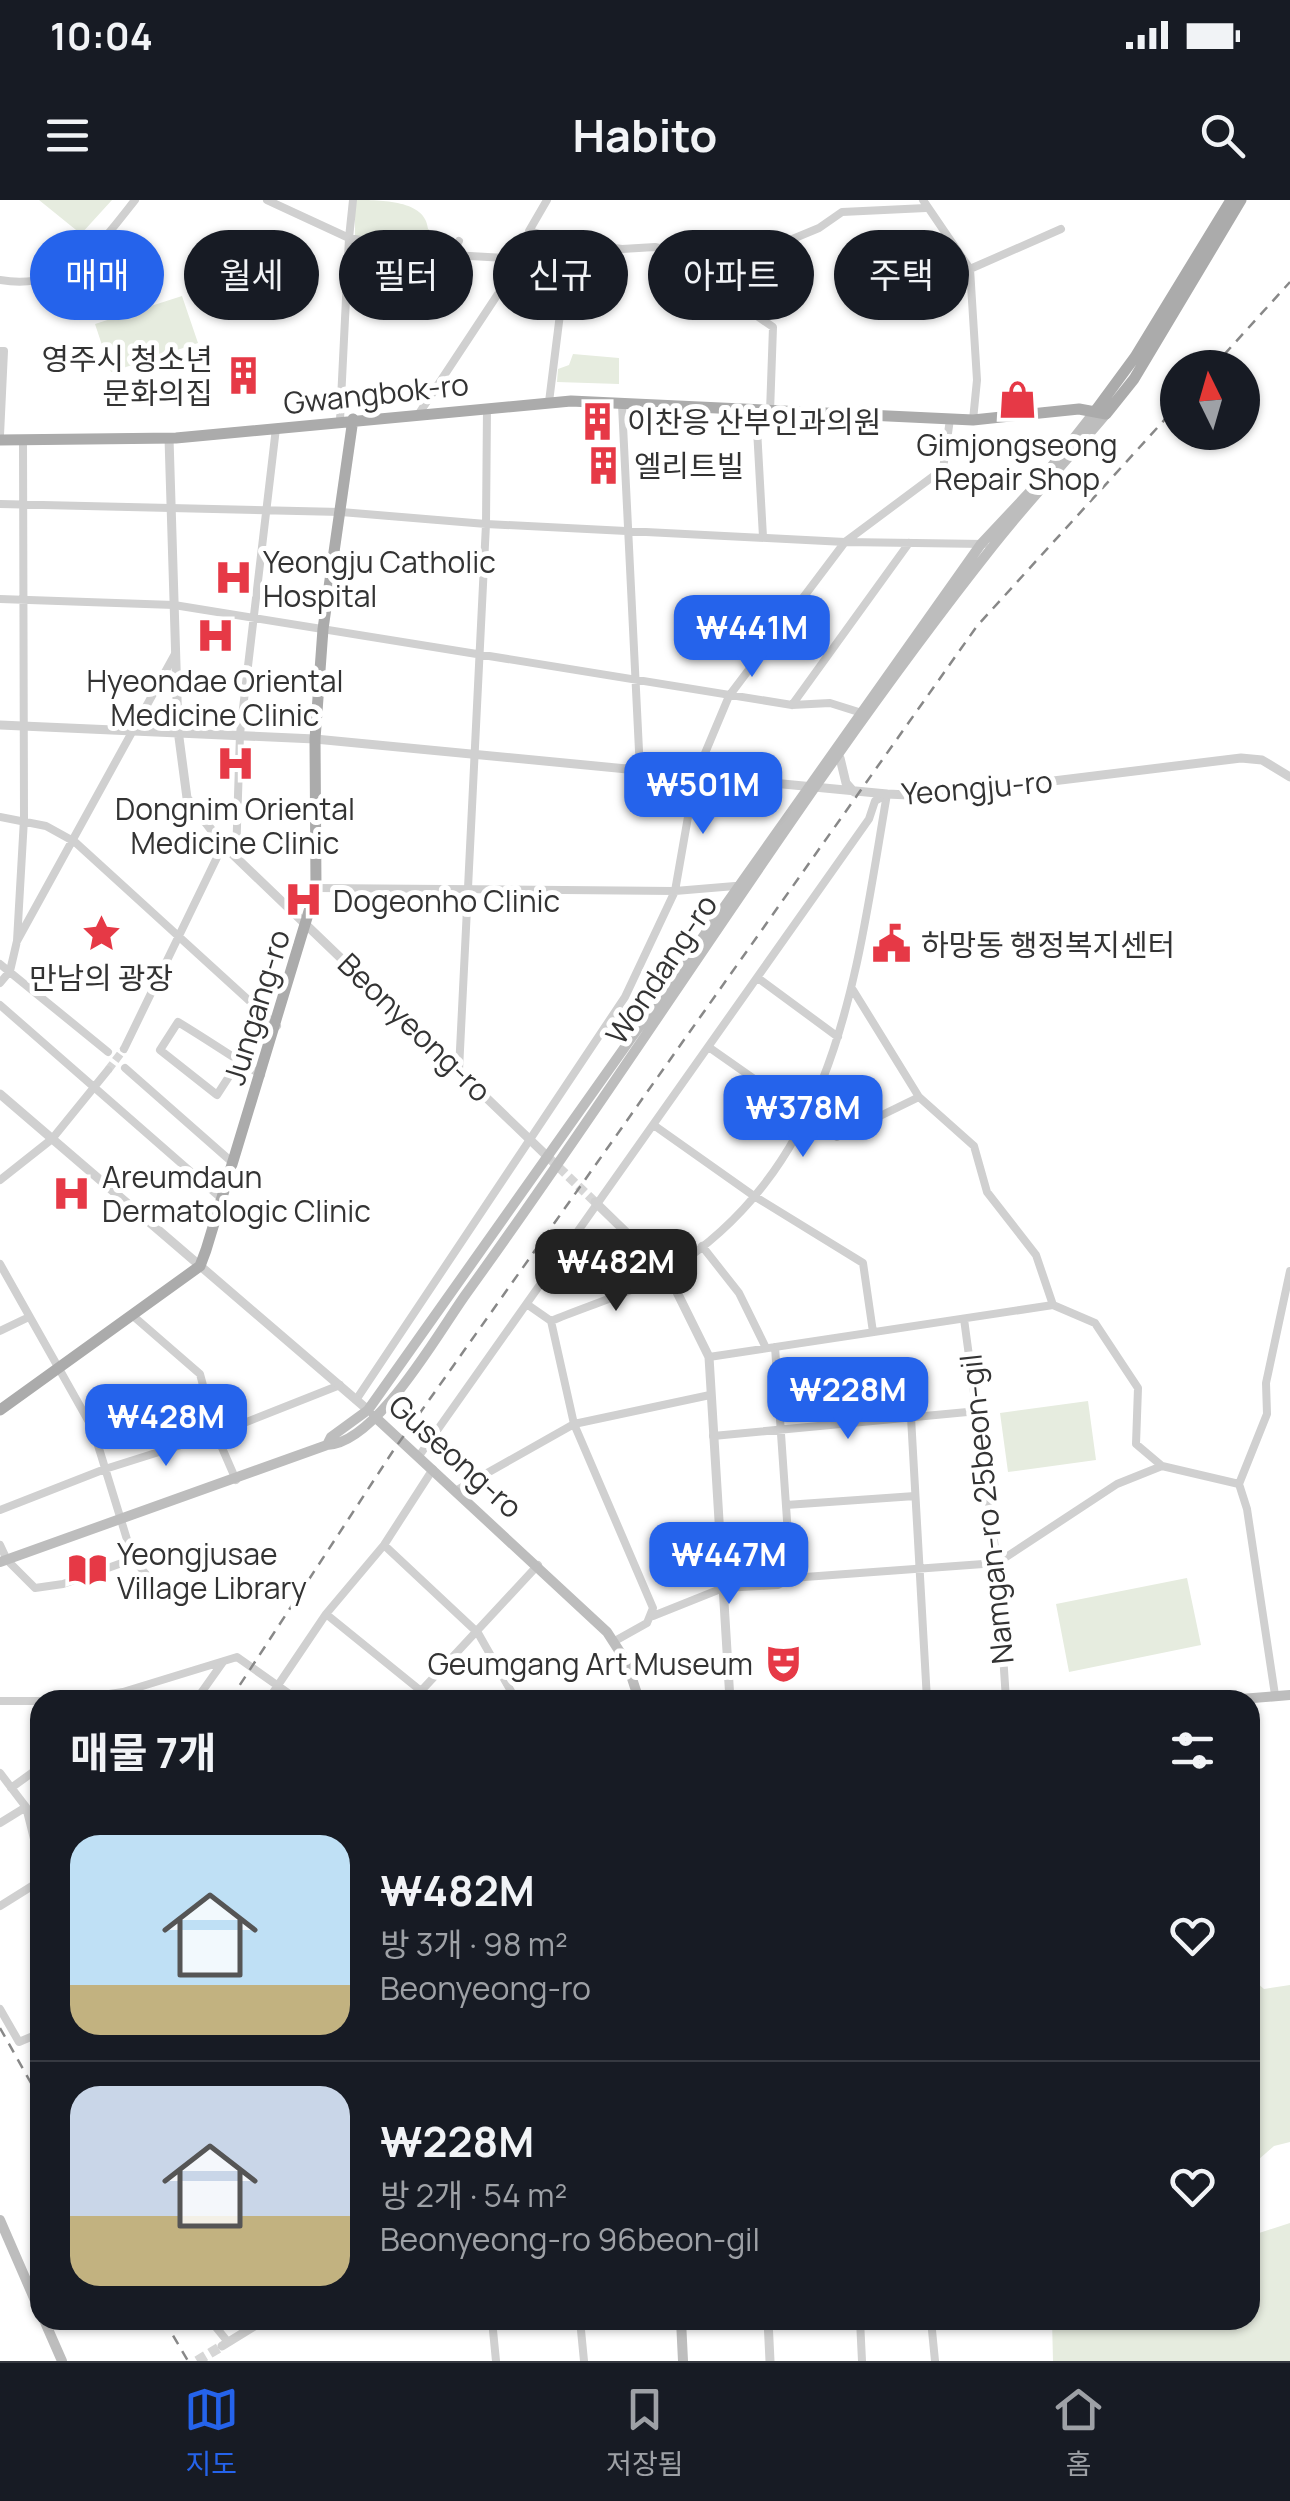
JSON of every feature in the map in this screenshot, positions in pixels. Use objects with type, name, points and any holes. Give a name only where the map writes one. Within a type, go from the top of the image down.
[{"type":"main road","name":"Wondang-ro","points":[[372,1414],[735,886],[840,758],[864,713],[1101,412],[1231,200]]},
{"type":"main road","name":"Wondang-ro","points":[[4,1561],[326,1446],[372,1414],[526,1212],[980,544],[1134,379],[1241,200]]},
{"type":"main road","name":"Gwangbok-ro","points":[[0,437],[168,438],[549,402],[973,420],[1101,412]]},
{"type":"main road","name":"Jungang-ro","points":[[200,1266],[316,888],[315,739],[323,629],[340,512],[347,420]]},
{"type":"main road","points":[[0,1410],[200,1266]]},
{"type":"main road","name":"Guseong-ro","points":[[372,1414],[538,1565],[613,1642],[627,1663],[636,1690]]},
{"type":"main road","points":[[1260,1697],[1290,1695]]},
{"type":"main road","points":[[0,2220],[30,2289]]},
{"type":"main road","points":[[48,2330],[62,2361]]},
{"type":"main road","points":[[681,2330],[683,2361]]},
{"type":"street","points":[[0,280],[29,284],[96,252],[135,200]]},
{"type":"street","points":[[267,200],[339,233]]},
{"type":"street","points":[[350,230],[352,200]]},
{"type":"street","points":[[530,230],[547,200]]},
{"type":"street","points":[[813,230],[842,212],[925,204],[970,269],[977,380],[973,420]]},
{"type":"street","points":[[970,269],[1061,229]]},
{"type":"street","points":[[420,412],[493,300]]},
{"type":"street","points":[[347,420],[349,320]]},
{"type":"street","points":[[549,402],[559,320]]},
{"type":"street","points":[[763,320],[773,327],[770,412]]},
{"type":"street","name":"Gwangbok-ro","points":[[0,437],[2,351]]},
{"type":"street","points":[[622,405],[640,772]]},
{"type":"street","points":[[459,1070],[486,524],[487,408]]},
{"type":"street","points":[[756,411],[763,537]]},
{"type":"street","points":[[356,1400],[625,997],[675,892],[695,777],[728,696],[844,542],[943,469],[950,419]]},
{"type":"street","points":[[236,857],[240,734],[276,428]]},
{"type":"street","name":"Beonyeong-ro","points":[[168,438],[178,730],[187,798],[236,857],[549,1158]]},
{"type":"street","points":[[0,983],[10,972],[17,941],[24,819],[23,440]]},
{"type":"street","points":[[0,504],[340,512],[486,524],[844,542],[994,544]]},
{"type":"street","points":[[792,705],[909,543]]},
{"type":"street","points":[[0,598],[174,606],[636,682],[792,705],[815,702],[864,713]]},
{"type":"street","points":[[17,941],[176,654]]},
{"type":"street","name":"Yeongju-ro","points":[[0,724],[315,739],[854,792],[930,796],[1241,758],[1272,764],[1290,777]]},
{"type":"street","points":[[840,758],[846,783],[854,792]]},
{"type":"street","points":[[420,1456],[869,820],[875,801],[886,794]]},
{"type":"street","points":[[551,1321],[668,1272],[702,1246],[754,1196],[809,1118],[853,990],[886,794]]},
{"type":"street","points":[[0,817],[24,819],[75,842],[180,934],[276,1026]]},
{"type":"street","points":[[124,1049],[223,844]]},
{"type":"street","points":[[316,888],[675,892],[735,886]]},
{"type":"street","points":[[0,964],[108,1052]]},
{"type":"street","points":[[758,978],[838,1037]]},
{"type":"street","points":[[853,990],[918,1098],[974,1146],[987,1192],[1036,1255],[1053,1306]]},
{"type":"street","points":[[0,1005],[222,1199]]},
{"type":"street","points":[[239,1061],[217,1095],[160,1050],[178,1022],[239,1061],[261,1076]]},
{"type":"street","points":[[710,1048],[837,1137],[918,1098]]},
{"type":"street","points":[[126,1068],[233,1163]]},
{"type":"street","points":[[0,1180],[52,1139],[108,1070]]},
{"type":"street","name":"Guseong-ro","points":[[0,1094],[372,1414]]},
{"type":"street","points":[[655,1126],[754,1196],[863,1262],[873,1332]]},
{"type":"street","points":[[596,1204],[668,1272],[709,1357],[729,1690]]},
{"type":"street","points":[[702,1246],[740,1294],[770,1348],[791,1578]]},
{"type":"street","points":[[0,1264],[94,1429],[118,1520],[133,1560],[150,1580]]},
{"type":"street","points":[[1274,1695],[1247,1509],[1239,1484],[1267,1414],[1266,1383],[1290,1271]]},
{"type":"street","points":[[528,1305],[551,1321],[574,1424],[642,1580],[653,1616]]},
{"type":"street","points":[[709,1357],[1053,1306],[1096,1323],[1138,1388],[1136,1444],[1162,1466],[1239,1484]]},
{"type":"street","points":[[132,1315],[200,1374],[216,1434],[236,1480]]},
{"type":"street","points":[[0,1331],[29,1317]]},
{"type":"street","name":"Namgan-ro 25beon-gil","points":[[964,1318],[998,1563],[1005,1690]]},
{"type":"street","points":[[0,1510],[105,1468],[216,1434],[340,1385]]},
{"type":"street","points":[[457,1490],[574,1424],[710,1394]]},
{"type":"street","points":[[714,1436],[978,1411]]},
{"type":"street","points":[[911,1417],[926,1690]]},
{"type":"street","points":[[613,1642],[653,1616],[723,1588],[778,1585],[791,1578],[998,1563],[1118,1484],[1162,1466]]},
{"type":"street","points":[[276,1690],[326,1614],[384,1545],[433,1468]]},
{"type":"street","points":[[786,1505],[915,1496]]},
{"type":"street","points":[[0,1545],[4,1561],[35,1588],[63,1584],[133,1560]]},
{"type":"street","points":[[384,1545],[478,1633],[510,1690]]},
{"type":"street","points":[[428,1690],[538,1565]]},
{"type":"street","points":[[326,1614],[416,1690]]},
{"type":"street","points":[[130,1690],[237,1658],[287,1690]]},
{"type":"street","points":[[203,1690],[223,1662]]},
{"type":"street","points":[[0,1702],[30,1701]]},
{"type":"street","points":[[0,1773],[26,1808],[30,1824]]},
{"type":"street","points":[[11,1788],[30,1774]]},
{"type":"street","points":[[0,1823],[26,1808]]},
{"type":"street","points":[[0,1906],[30,1888]]},
{"type":"street","points":[[0,2009],[18,2042],[30,2037]]},
{"type":"street","points":[[216,2330],[225,2344],[248,2330]]},
{"type":"street","points":[[493,2330],[496,2361]]},
{"type":"street","points":[[581,2330],[584,2361]]},
{"type":"street","points":[[768,2330],[770,2361]]},
{"type":"street","points":[[860,2330],[862,2361]]},
{"type":"street","points":[[932,2330],[935,2361]]},
{"type":"shaded area","points":[[39,200],[112,200],[85,230],[76,230]]},
{"type":"shaded area","points":[[355,200],[411,207],[425,219],[430,230],[355,230]]},
{"type":"shaded area","points":[[182,296],[184,320],[190,320],[198,343],[111,372],[95,324],[107,320],[164,320],[164,302]]},
{"type":"shaded area","points":[[573,354],[619,358],[619,384],[557,382],[558,369],[569,365]]},
{"type":"shaded area","points":[[1088,1401],[1096,1460],[1008,1472],[1000,1413]]},
{"type":"shaded area","points":[[1187,1578],[1201,1645],[1069,1672],[1056,1604]]},
{"type":"shaded area","points":[[1290,1985],[1290,2142],[1274,2146],[1260,2158],[1260,1986],[1264,1989]]},
{"type":"shaded area","points":[[1290,2223],[1290,2361],[1053,2361],[1052,2330],[1260,2330],[1260,2233]]},
{"type":"tunnel","points":[[108,1070],[124,1049]]},
{"type":"tunnel","points":[[549,1158],[595,1202]]},
{"type":"tunnel","points":[[197,2361],[222,2346]]},
{"type":"railway","points":[[1228,350],[1290,282]]},
{"type":"railway","points":[[237,1690],[393,1451],[977,626],[1160,425]]},
{"type":"railway","points":[[0,2028],[30,2081]]},
{"type":"railway","points":[[170,2330],[188,2361]]},
{"type":"place","name":"영주시 청소년 문화의집","points":[[243,375]]},
{"type":"place","name":"Gimjongseong Repair Shop","points":[[1017,400]]},
{"type":"place","name":"이찬응 산부인과의원","points":[[597,421]]},
{"type":"place","name":"엘리트빌","points":[[604,465]]},
{"type":"place","name":"Yeongju Catholic Hospital","points":[[233,578]]},
{"type":"place","name":"Hyeondae Oriental Medicine Clinic","points":[[215,636]]},
{"type":"place","name":"Dongnim Oriental Medicine Clinic","points":[[235,764]]},
{"type":"place","name":"Dogeonho Clinic","points":[[303,900]]},
{"type":"place","name":"만남의 광장","points":[[101,933]]},
{"type":"place","name":"하망동 행정복지센터","points":[[891,944]]},
{"type":"place","name":"Areumdaun Dermatologic Clinic","points":[[72,1193]]},
{"type":"place","name":"Yeongjusae Village Library","points":[[87,1570]]},
{"type":"place","name":"Geumgang Art Museum","points":[[783,1663]]}]
